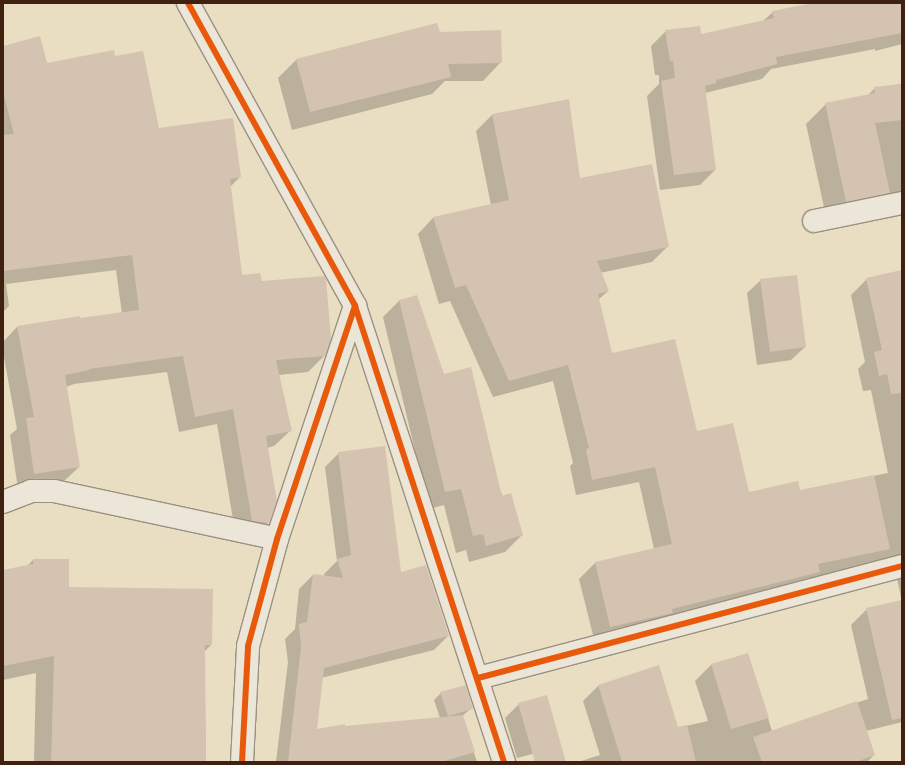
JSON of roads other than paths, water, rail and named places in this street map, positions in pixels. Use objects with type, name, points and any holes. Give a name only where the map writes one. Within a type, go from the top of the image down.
[{"type":"street","points":[[188,3],[355,306],[478,678],[504,762]]},
{"type":"street","points":[[814,221],[902,203]]},
{"type":"street","points":[[242,762],[248,646],[277,539],[355,306]]},
{"type":"street","points":[[3,502],[31,491],[54,491],[277,539]]},
{"type":"street","points":[[478,678],[902,566]]}]
